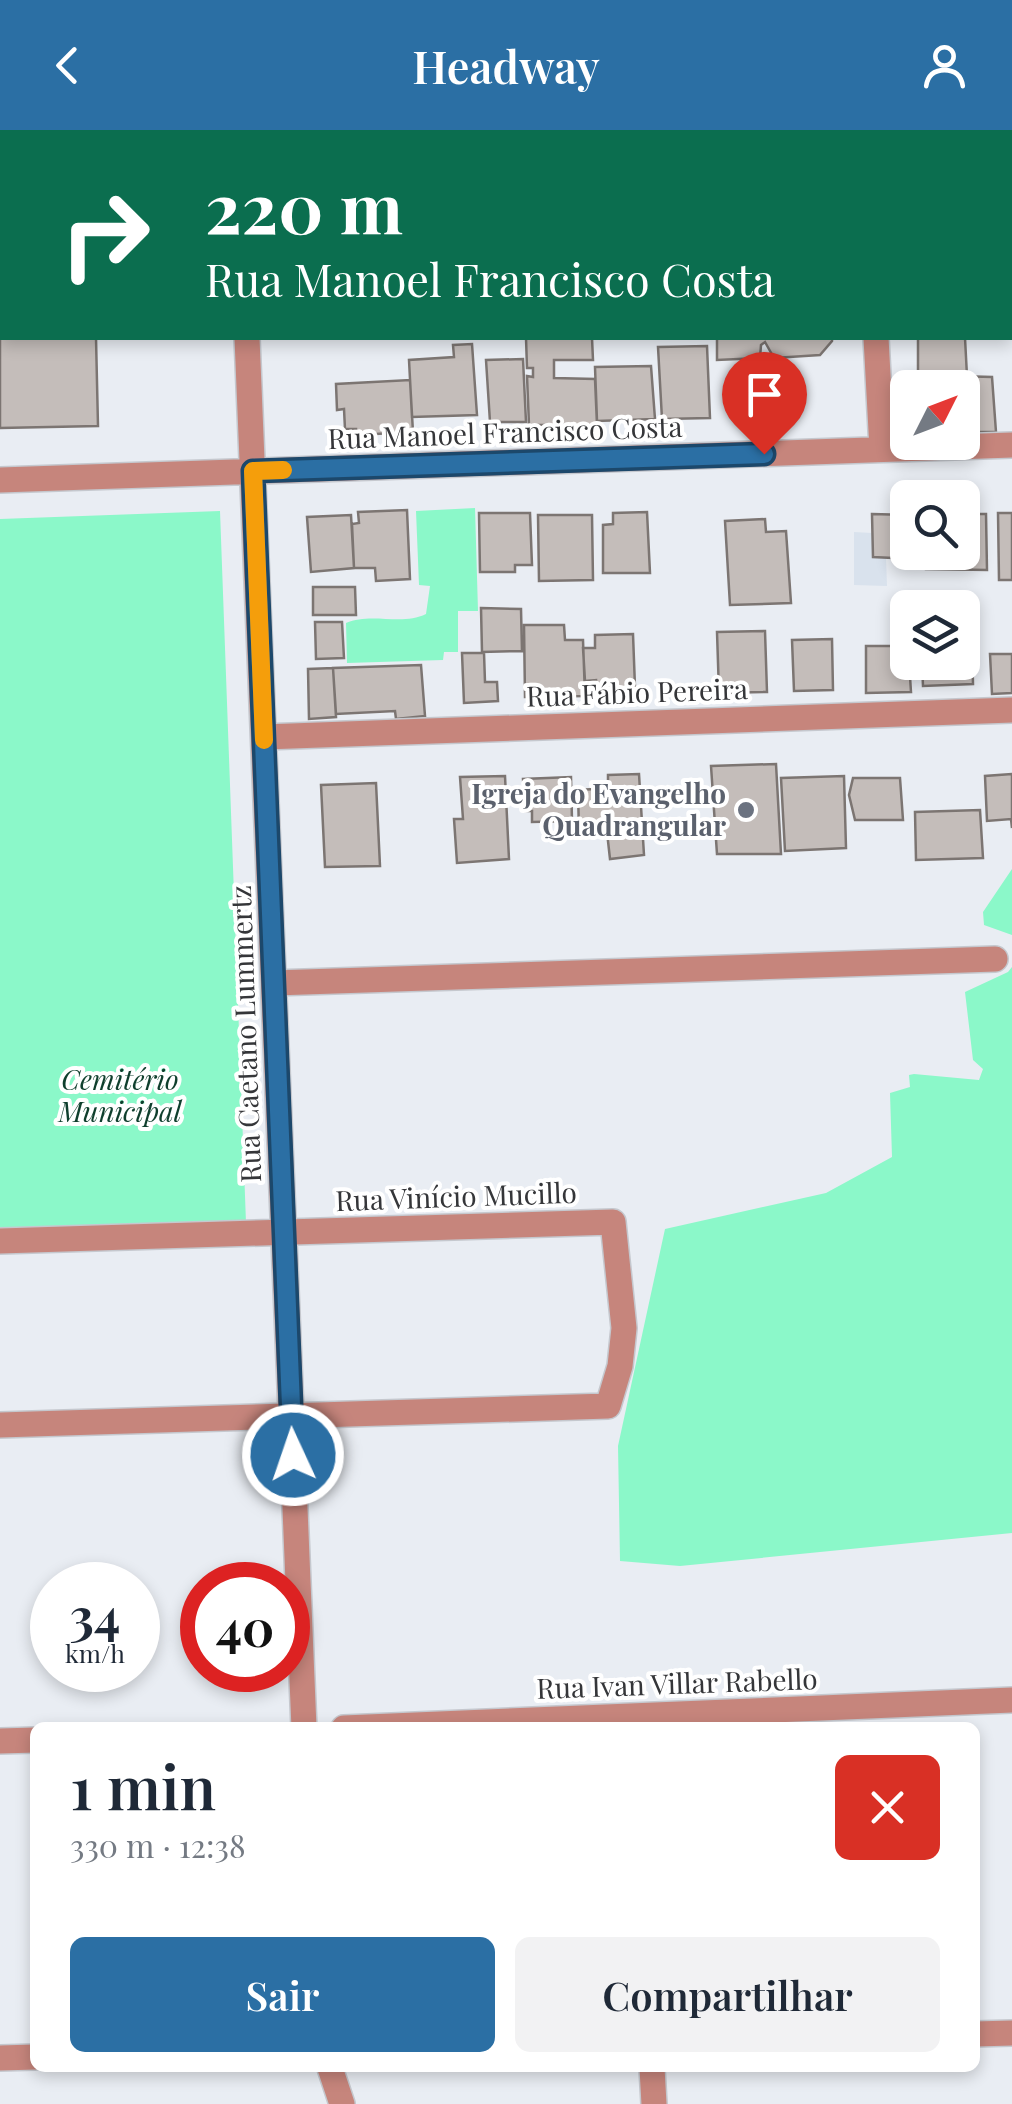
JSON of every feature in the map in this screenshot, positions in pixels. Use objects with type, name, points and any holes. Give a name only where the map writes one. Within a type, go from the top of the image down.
[{"type":"street","name":"Rua Caetano Lummertz","points":[[248,340],[304,1722]]},
{"type":"street","points":[[876,340],[882,450]]},
{"type":"street","name":"Rua Manoel Francisco Costa","points":[[0,480],[1012,445]]},
{"type":"street","name":"Rua Fábio Pereira","points":[[264,737],[1012,710]]},
{"type":"street","points":[[274,983],[995,959]]},
{"type":"street","name":"Rua Vinício Mucillo","points":[[0,1241],[613,1222],[624,1328],[620,1366],[608,1406],[291,1416]]},
{"type":"street","points":[[0,1425],[291,1416]]},
{"type":"street","name":"Rua Ivan Villar Rabello","points":[[640,1722],[1012,1700]]},
{"type":"street","points":[[0,1742],[30,1740]]},
{"type":"street","points":[[980,2034],[1012,2033]]},
{"type":"street","points":[[0,2058],[30,2057]]},
{"type":"street","points":[[331,2072],[342,2104]]},
{"type":"street","points":[[652,2072],[654,2104]]},
{"type":"shaded area","points":[[854,532],[872,533],[873,556],[886,557],[887,586],[854,585]]},
{"type":"green space","points":[[475,508],[478,611],[458,611],[458,652],[444,652],[443,660],[347,663],[346,623],[426,614],[430,586],[419,585],[416,511]]},
{"type":"green space","name":"Cemitério Municipal","points":[[220,511],[246,1223],[0,1228],[0,519]]},
{"type":"green space","points":[[1012,869],[1012,935],[984,925],[983,912]]},
{"type":"green space","points":[[1012,967],[1012,1533],[680,1566],[620,1561],[618,1446],[665,1229],[826,1193],[892,1157],[890,1093],[910,1087],[909,1075],[914,1074],[979,1080],[983,1069],[973,1060],[965,992]]},
{"type":"building","points":[[0,340],[96,340],[98,426],[0,428]]},
{"type":"building","points":[[526,340],[592,340],[593,360],[554,360],[554,378],[595,379],[597,425],[529,425],[527,376],[533,377],[533,368],[527,368]]},
{"type":"building","points":[[717,340],[832,340],[820,355],[774,358],[765,342],[760,358],[717,360]]},
{"type":"building","points":[[918,340],[965,340],[967,370],[918,370]]},
{"type":"building","points":[[472,344],[477,415],[412,417],[409,360],[454,357],[453,345]]},
{"type":"building","points":[[707,346],[710,418],[662,419],[658,347]]},
{"type":"building","points":[[523,359],[526,422],[490,422],[486,360]]},
{"type":"building","points":[[651,366],[655,419],[597,421],[595,367]]},
{"type":"building","points":[[980,377],[992,377],[996,432],[980,432]]},
{"type":"building","points":[[410,380],[413,432],[356,435],[356,429],[345,429],[344,409],[337,410],[336,384]]},
{"type":"building","points":[[407,510],[410,579],[376,581],[375,568],[354,568],[352,524],[359,523],[358,512]]},
{"type":"building","points":[[647,512],[650,573],[603,573],[603,525],[613,524],[613,513]]},
{"type":"building","points":[[479,513],[530,513],[532,565],[515,565],[515,572],[480,572]]},
{"type":"building","points":[[998,513],[1012,513],[1012,580],[999,580]]},
{"type":"building","points":[[872,514],[890,514],[890,558],[873,557]]},
{"type":"building","points":[[980,514],[986,514],[987,570],[980,570]]},
{"type":"building","points":[[351,515],[354,568],[311,572],[307,517]]},
{"type":"building","points":[[538,515],[592,515],[593,580],[539,581]]},
{"type":"building","points":[[765,519],[766,532],[786,531],[791,603],[730,605],[725,521]]},
{"type":"building","points":[[313,587],[355,587],[356,615],[313,615]]},
{"type":"building","points":[[481,608],[521,609],[522,651],[482,652]]},
{"type":"building","points":[[315,622],[342,622],[344,658],[316,659]]},
{"type":"building","points":[[524,625],[564,625],[565,640],[583,640],[585,696],[525,697]]},
{"type":"building","points":[[765,631],[767,692],[719,693],[717,632]]},
{"type":"building","points":[[633,634],[635,687],[596,688],[596,680],[585,681],[583,648],[595,648],[595,635]]},
{"type":"building","points":[[832,639],[833,690],[794,691],[792,640]]},
{"type":"building","points":[[866,646],[890,646],[890,680],[910,680],[911,692],[866,693]]},
{"type":"building","points":[[462,653],[484,653],[485,682],[497,682],[498,701],[464,703]]},
{"type":"building","points":[[990,654],[1012,654],[1012,693],[992,694]]},
{"type":"building","points":[[421,665],[425,716],[396,719],[395,711],[336,714],[333,668]]},
{"type":"building","points":[[333,668],[336,717],[309,719],[308,669]]},
{"type":"building","points":[[923,680],[973,680],[973,684],[923,686]]},
{"type":"building","name":"Igreja do Evangelho Quadrangular","points":[[776,764],[781,854],[717,854],[711,766]]},
{"type":"building","points":[[639,774],[644,855],[610,859],[607,832],[579,833],[578,790],[594,789],[594,783],[608,782],[608,775]]},
{"type":"building","points":[[1012,774],[1012,828],[1011,819],[987,821],[985,776]]},
{"type":"building","points":[[505,776],[509,859],[457,863],[454,819],[463,819],[460,777]]},
{"type":"building","points":[[844,776],[846,848],[785,851],[781,778]]},
{"type":"building","points":[[571,777],[572,821],[532,822],[532,811],[525,811],[523,779]]},
{"type":"building","points":[[853,778],[900,778],[903,820],[855,820],[849,795]]},
{"type":"building","points":[[376,783],[380,866],[325,867],[321,785]]},
{"type":"building","points":[[980,810],[983,858],[916,860],[915,812]]},
{"type":"slow traffic","points":[[264,740],[253,471],[283,470]]},
{"type":"place","name":"Igreja do Evangelho Quadrangular","points":[[746,810]]},
{"type":"route","points":[[293,1455],[253,471],[764,454]]}]
